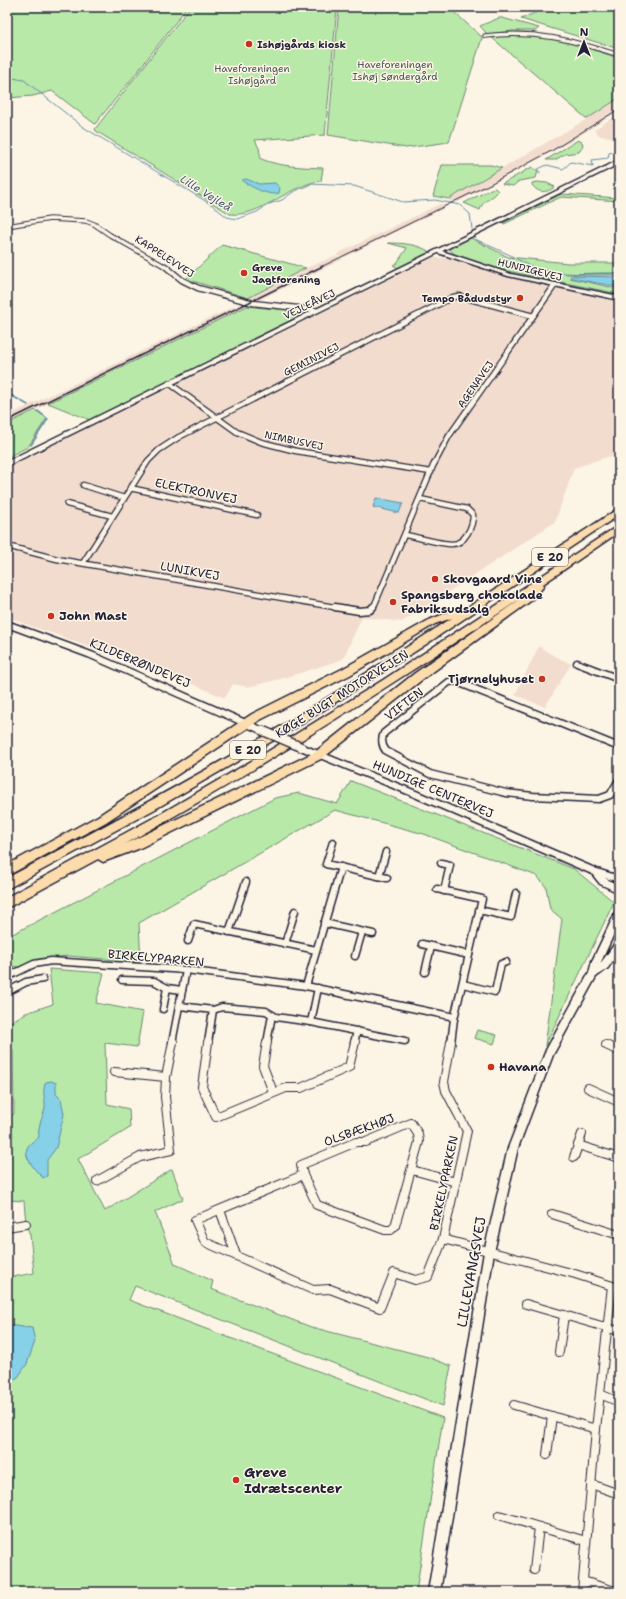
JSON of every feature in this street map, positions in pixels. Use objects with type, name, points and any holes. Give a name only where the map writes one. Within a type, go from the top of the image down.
[{"type":"highway","name":"KØGE BUGT MOTORVEJEN","points":[[7,884],[136,814],[290,725],[481,603],[619,511]]},
{"type":"highway","name":"KØGE BUGT MOTORVEJEN","points":[[7,902],[74,867],[218,786],[308,732],[386,683],[619,528]]},
{"type":"highway","points":[[74,867],[134,846],[319,755],[419,676],[529,598],[548,575]]},
{"type":"highway","points":[[7,871],[102,819],[169,776],[246,723],[346,672],[432,622],[481,603]]},
{"type":"street","points":[[486,36],[519,32],[547,34],[619,55]]},
{"type":"street","name":"VEJLEÅVEJ","points":[[7,464],[315,310],[619,162]]},
{"type":"street","name":"KAPPELEVVEJ","points":[[7,226],[50,219],[86,221],[94,224],[110,235],[154,259],[182,280],[198,288],[254,303],[315,310]]},
{"type":"street","name":"HUNDIGEVEJ","points":[[438,251],[443,254],[510,275],[619,298]]},
{"type":"street","name":"AGENAVEJ","points":[[370,610],[375,604],[431,472],[449,436],[554,285]]},
{"type":"street","name":"GEMINIVEJ","points":[[83,563],[148,461],[159,450],[179,437],[453,297],[459,296],[533,316]]},
{"type":"street","name":"NIMBUSVEJ","points":[[169,383],[237,432],[276,447],[431,472]]},
{"type":"street","points":[[84,485],[124,498]]},
{"type":"street","name":"ELEKTRONVEJ","points":[[130,488],[257,515]]},
{"type":"street","points":[[404,535],[450,544],[458,543],[469,531],[473,515],[467,509],[420,499]]},
{"type":"street","points":[[67,504],[112,516]]},
{"type":"street","name":"LUNIKVEJ","points":[[7,546],[49,557],[83,563],[359,611],[370,610]]},
{"type":"street","name":"KILDEBRØNDEVEJ","points":[[7,624],[92,655],[261,730]]},
{"type":"street","points":[[577,663],[619,679]]},
{"type":"street","name":"VIFTEN","points":[[619,747],[454,681],[449,682],[384,733],[382,737],[383,747],[386,751],[430,774],[506,793],[599,799],[610,795],[619,780]]},
{"type":"street","name":"HUNDIGE CENTERVEJ","points":[[261,730],[414,793],[595,872],[619,879]]},
{"type":"street","points":[[333,842],[326,864],[387,878]]},
{"type":"street","points":[[379,876],[386,852]]},
{"type":"street","points":[[441,863],[450,865],[444,891]]},
{"type":"street","points":[[306,986],[341,867]]},
{"type":"street","name":"HUNDIGE CENTERVEJ","points":[[595,872],[603,882],[619,890]]},
{"type":"street","points":[[229,932],[246,882]]},
{"type":"street","points":[[437,889],[482,898],[479,910],[511,917],[516,893]]},
{"type":"street","name":"BIRKELYPARKEN","points":[[479,910],[454,1019],[444,1082],[446,1091],[467,1131],[443,1239],[617,1287]]},
{"type":"street","points":[[285,944],[295,911]]},
{"type":"street","name":"LILLEVANGSVEJ","points":[[434,1592],[488,1252],[513,1148],[549,1053],[593,974],[596,961],[619,914]]},
{"type":"street","points":[[324,923],[373,934]]},
{"type":"street","name":"BIRKELYPARKEN","points":[[188,941],[194,924],[316,950]]},
{"type":"street","points":[[355,956],[362,932]]},
{"type":"street","points":[[422,944],[469,955]]},
{"type":"street","name":"LILLEVANGSVEJ","points":[[593,974],[605,965],[619,945]]},
{"type":"street","points":[[425,972],[431,947]]},
{"type":"street","name":"BIRKELYPARKEN","points":[[7,977],[34,964],[51,961],[186,970],[318,988],[446,1014],[454,1019]]},
{"type":"street","points":[[462,984],[495,992],[501,964],[506,962]]},
{"type":"street","points":[[97,1181],[140,1156],[171,1150],[165,1097],[166,1077],[186,970]]},
{"type":"street","points":[[7,992],[26,982],[43,979]]},
{"type":"street","points":[[122,980],[154,981],[167,988],[182,990]]},
{"type":"street","points":[[163,1009],[167,988]]},
{"type":"street","points":[[311,1022],[318,988]]},
{"type":"street","points":[[180,1006],[213,1010],[222,1007],[266,1011],[276,1017],[311,1022],[405,1041]]},
{"type":"street","points":[[213,1010],[202,1087],[216,1117],[273,1092],[286,1088],[301,1088],[349,1067],[357,1031]]},
{"type":"street","points":[[272,1015],[263,1066],[273,1092]]},
{"type":"street","points":[[606,1046],[619,1051]]},
{"type":"street","points":[[114,1072],[166,1077]]},
{"type":"street","points":[[588,1088],[619,1102]]},
{"type":"street","name":"OLSBÆKHØJ","points":[[412,1123],[418,1134],[419,1142],[412,1170],[395,1226],[391,1230],[385,1230],[318,1205],[303,1175],[301,1165],[356,1142],[366,1142],[412,1123]]},
{"type":"street","points":[[574,1157],[582,1134]]},
{"type":"street","points":[[578,1145],[619,1158]]},
{"type":"street","points":[[412,1170],[456,1182]]},
{"type":"street","points":[[303,1175],[195,1220],[205,1242],[313,1290],[330,1289],[380,1308],[394,1273],[416,1281],[423,1280],[428,1277],[443,1239]]},
{"type":"street","points":[[220,1210],[236,1255]]},
{"type":"street","points":[[552,1214],[619,1235]]},
{"type":"street","points":[[7,1227],[26,1224]]},
{"type":"street","points":[[582,1592],[596,1429],[607,1326],[617,1287]]},
{"type":"street","points":[[526,1304],[607,1326],[619,1331]]},
{"type":"street","points":[[559,1352],[564,1315]]},
{"type":"street","points":[[600,1394],[619,1402]]},
{"type":"street","points":[[514,1405],[596,1429]]},
{"type":"street","points":[[547,1455],[552,1416]]},
{"type":"street","points":[[591,1484],[619,1494]]},
{"type":"street","points":[[499,1515],[586,1541]]},
{"type":"street","points":[[534,1570],[539,1527]]},
{"type":"street","points":[[583,1581],[618,1592]]},
{"type":"shaded area","points":[[619,98],[619,110],[570,142],[458,202],[449,201],[449,199],[587,119]]},
{"type":"shaded area","points":[[619,113],[619,138],[600,136],[594,130]]},
{"type":"shaded area","points":[[440,204],[448,206],[345,257],[338,256],[337,254]]},
{"type":"shaded area","points":[[337,256],[343,259],[257,301],[247,301],[248,298],[306,268]]},
{"type":"shaded area","points":[[432,258],[445,258],[529,281],[619,300],[619,455],[607,457],[574,468],[555,522],[402,622],[362,617],[343,659],[288,677],[248,687],[233,684],[225,698],[162,671],[25,624],[7,616],[7,468]]},
{"type":"shaded area","points":[[243,302],[252,304],[7,424],[7,416]]},
{"type":"shaded area","name":"Tjørnelyhuset","points":[[539,646],[571,664],[545,707],[515,695]]},
{"type":"green space","points":[[7,7],[187,7],[95,124],[52,91],[33,96],[7,98]]},
{"type":"green space","name":"Haveforeningen Ishøjgård","points":[[190,7],[337,7],[325,135],[255,140],[259,148],[261,159],[284,165],[323,168],[321,181],[309,183],[253,211],[241,214],[230,214],[96,131],[95,129]]},
{"type":"green space","name":"Haveforeningen Ishøj Søndergård","points":[[339,7],[448,7],[481,36],[482,38],[449,142],[406,148],[328,135]]},
{"type":"green space","points":[[539,7],[619,7],[619,49],[521,19],[543,9]]},
{"type":"green space","points":[[499,18],[539,28],[535,31],[513,31],[487,34],[480,26]]},
{"type":"green space","points":[[512,34],[556,38],[619,58],[619,98],[587,119],[491,37]]},
{"type":"green space","points":[[578,140],[582,142],[583,145],[579,152],[565,154],[555,160],[546,160]]},
{"type":"green space","points":[[442,165],[491,165],[502,168],[449,199],[433,196]]},
{"type":"green space","points":[[532,167],[538,171],[536,178],[519,181],[513,186],[502,184]]},
{"type":"green space","points":[[532,183],[547,183],[555,187],[543,192],[537,190],[532,185]]},
{"type":"green space","points":[[495,188],[498,191],[481,206],[480,210],[464,203],[491,189]]},
{"type":"green space","points":[[561,194],[619,198],[619,201],[561,197],[504,224],[503,223]]},
{"type":"green space","points":[[471,238],[508,257],[568,263],[619,263],[619,275],[571,275],[570,278],[619,289],[619,294],[502,270],[457,256],[449,249]]},
{"type":"green space","points":[[388,243],[415,246],[430,252],[398,268],[393,265],[397,263],[407,248]]},
{"type":"green space","name":"Greve Jagtforening","points":[[222,245],[306,268],[248,298],[186,279]]},
{"type":"green space","points":[[247,306],[305,311],[305,314],[90,420],[48,403]]},
{"type":"green space","points":[[35,410],[47,418],[28,447],[7,457],[7,424]]},
{"type":"green space","points":[[351,781],[574,869],[614,902],[545,1046],[562,919],[550,909],[546,887],[537,876],[424,834],[335,810],[139,923],[141,962],[68,956],[39,959],[20,967],[7,966],[7,937],[275,798],[299,793],[337,804]]},
{"type":"green space","points":[[49,969],[104,973],[96,1003],[143,1012],[137,1047],[105,1043],[107,1104],[129,1109],[130,1128],[78,1159],[105,1211],[172,1169],[183,1199],[155,1212],[175,1264],[213,1281],[211,1289],[311,1327],[428,1357],[451,1366],[443,1406],[135,1286],[129,1300],[443,1418],[416,1592],[7,1592],[7,1278],[34,1273],[30,1235],[26,1224],[24,1201],[8,1200],[7,1118],[14,1114],[13,1050],[7,1051],[7,1024],[26,1013],[53,1004]]},
{"type":"green space","points":[[477,1030],[497,1035],[494,1044],[474,1038]]},
{"type":"water","points":[[246,179],[259,184],[275,183],[280,188],[279,193],[270,194],[260,190],[242,181]]},
{"type":"water","points":[[573,276],[619,277],[619,287],[571,278]]},
{"type":"water","points":[[376,498],[403,503],[399,513],[373,507]]},
{"type":"water","points":[[51,1081],[56,1083],[56,1094],[61,1099],[64,1114],[56,1148],[47,1160],[47,1176],[43,1178],[30,1163],[27,1149],[30,1144],[39,1137],[39,1126],[45,1108],[45,1085],[46,1082]]},
{"type":"water","points":[[7,1325],[32,1328],[35,1341],[27,1364],[18,1377],[7,1384]]},
{"type":"waterway","name":"Lille Vejleå","points":[[7,77],[24,80],[83,127],[212,205],[227,217],[237,219],[257,212],[269,204],[282,200],[293,192],[311,184],[354,186],[403,202],[435,200],[460,205],[470,214],[472,229]]},
{"type":"waterway","points":[[540,173],[538,169],[547,165],[563,169],[571,162],[593,166],[592,160],[608,158],[609,153],[619,150]]},
{"type":"waterway","name":"Lille Vejleå","points":[[474,237],[477,240],[510,255],[531,267]]},
{"type":"waterway","name":"Lille Vejleå","points":[[530,266],[549,272],[560,273],[619,273]]},
{"type":"waterway","points":[[7,393],[28,405]]},
{"type":"waterway","points":[[31,445],[48,419],[38,411]]},
{"type":"railway","points":[[321,267],[490,184],[553,150],[619,109]]},
{"type":"railway","points":[[7,421],[323,266]]},
{"type":"place","name":"Ishøjgårds kiosk","points":[[249,44]]},
{"type":"place","name":"Greve Jagtforening","points":[[244,273]]},
{"type":"place","name":"Tempo Bådudstyr","points":[[520,298]]},
{"type":"place","name":"Skovgaard Vine","points":[[435,579]]},
{"type":"place","name":"Spangsberg chokolade Fabriksudsalg","points":[[393,602]]},
{"type":"place","name":"John Mast","points":[[51,616]]},
{"type":"place","name":"Tjørnelyhuset","points":[[542,679]]},
{"type":"place","name":"Havana","points":[[491,1067]]},
{"type":"place","name":"Greve Idrætscenter","points":[[236,1480]]}]
